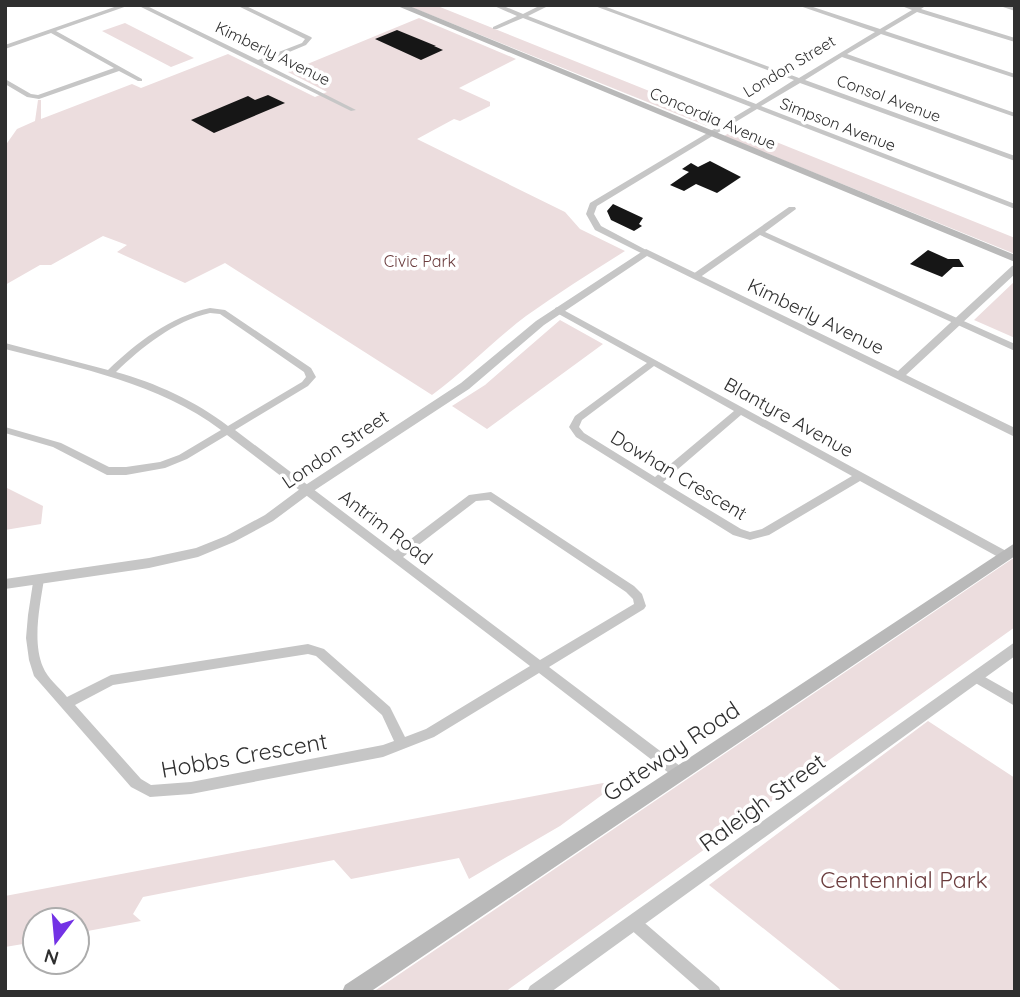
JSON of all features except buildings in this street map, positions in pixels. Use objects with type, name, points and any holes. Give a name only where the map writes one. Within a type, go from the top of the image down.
[{"type":"main road","name":"Concordia Avenue","points":[[399,5],[1015,259]]},
{"type":"main road","name":"Gateway Road","points":[[352,992],[1010,551]]},
{"type":"street","points":[[5,47],[127,5]]},
{"type":"street","name":"Kimberly Avenue","points":[[140,5],[353,110]]},
{"type":"street","points":[[239,5],[309,38],[304,44],[257,63]]},
{"type":"street","name":"Simpson Avenue","points":[[495,5],[1015,207]]},
{"type":"street","points":[[495,28],[547,5]]},
{"type":"street","name":"Consol Avenue","points":[[595,5],[1015,159]]},
{"type":"street","points":[[800,5],[1015,75]]},
{"type":"street","points":[[902,5],[1015,40]]},
{"type":"street","name":"London Street","points":[[603,231],[592,222],[590,211],[593,205],[924,5]]},
{"type":"street","points":[[1002,5],[1015,9]]},
{"type":"street","points":[[51,32],[140,80]]},
{"type":"street","points":[[842,55],[1015,115]]},
{"type":"street","points":[[5,81],[29,96],[39,97],[118,69]]},
{"type":"street","points":[[696,276],[792,209]]},
{"type":"street","name":"Kimberly Avenue","points":[[603,231],[1015,433]]},
{"type":"street","points":[[759,232],[1015,348]]},
{"type":"street","name":"London Street","points":[[5,584],[149,563],[198,552],[250,529],[465,386],[558,310],[646,252]]},
{"type":"street","points":[[899,376],[1015,268]]},
{"type":"street","points":[[5,430],[57,445],[112,472],[173,462],[305,384],[311,373],[222,312],[212,309],[199,312],[146,341],[110,373]]},
{"type":"street","name":"Blantyre Avenue","points":[[558,310],[860,476],[1010,551]]},
{"type":"street","name":"Antrim Road","points":[[5,345],[110,373],[174,398],[229,430],[679,773]]},
{"type":"street","name":"Dowhan Crescent","points":[[652,363],[578,418],[573,427],[580,435],[737,532],[751,536],[765,532],[860,476]]},
{"type":"street","points":[[656,482],[740,411]]},
{"type":"street","name":"Hobbs Crescent","points":[[38,579],[31,635],[32,654],[38,673],[136,783],[150,792],[191,789],[383,751],[402,744],[430,733],[640,607],[638,597],[630,589],[491,496],[473,498],[396,556]]},
{"type":"street","name":"Raleigh Street","points":[[536,992],[1015,648]]},
{"type":"street","points":[[65,704],[111,680],[308,649],[320,652],[386,711],[402,744]]},
{"type":"street","points":[[976,677],[1015,701]]},
{"type":"street","points":[[634,923],[714,992]]},
{"type":"green space","points":[[406,5],[435,5],[719,119],[707,126]]},
{"type":"green space","name":"Civic Park","points":[[419,18],[516,59],[459,88],[490,102],[490,106],[460,121],[454,119],[417,139],[565,212],[580,229],[625,251],[526,316],[432,395],[225,263],[185,283],[117,252],[127,245],[103,236],[51,265],[40,265],[5,285],[5,146],[17,129],[35,121],[38,100],[41,100],[41,119],[132,84],[141,88],[228,54],[315,97],[327,92],[288,72]]},
{"type":"green space","points":[[125,23],[194,58],[171,67],[102,31]]},
{"type":"green space","points":[[739,127],[1015,238],[1015,254],[724,136]]},
{"type":"green space","points":[[1015,281],[1015,338],[974,320]]},
{"type":"green space","points":[[560,320],[603,344],[487,429],[452,406],[485,385]]},
{"type":"green space","points":[[5,487],[43,506],[41,524],[5,530]]},
{"type":"green space","points":[[1015,557],[1015,627],[505,992],[373,992]]},
{"type":"green space","name":"Centennial Park","points":[[928,721],[1015,778],[1015,992],[843,992],[709,885]]},
{"type":"green space","points":[[603,783],[614,786],[560,826],[469,879],[459,858],[351,879],[334,860],[143,897],[133,914],[141,921],[91,930],[91,906],[21,906],[21,944],[5,947],[5,896]]}]
